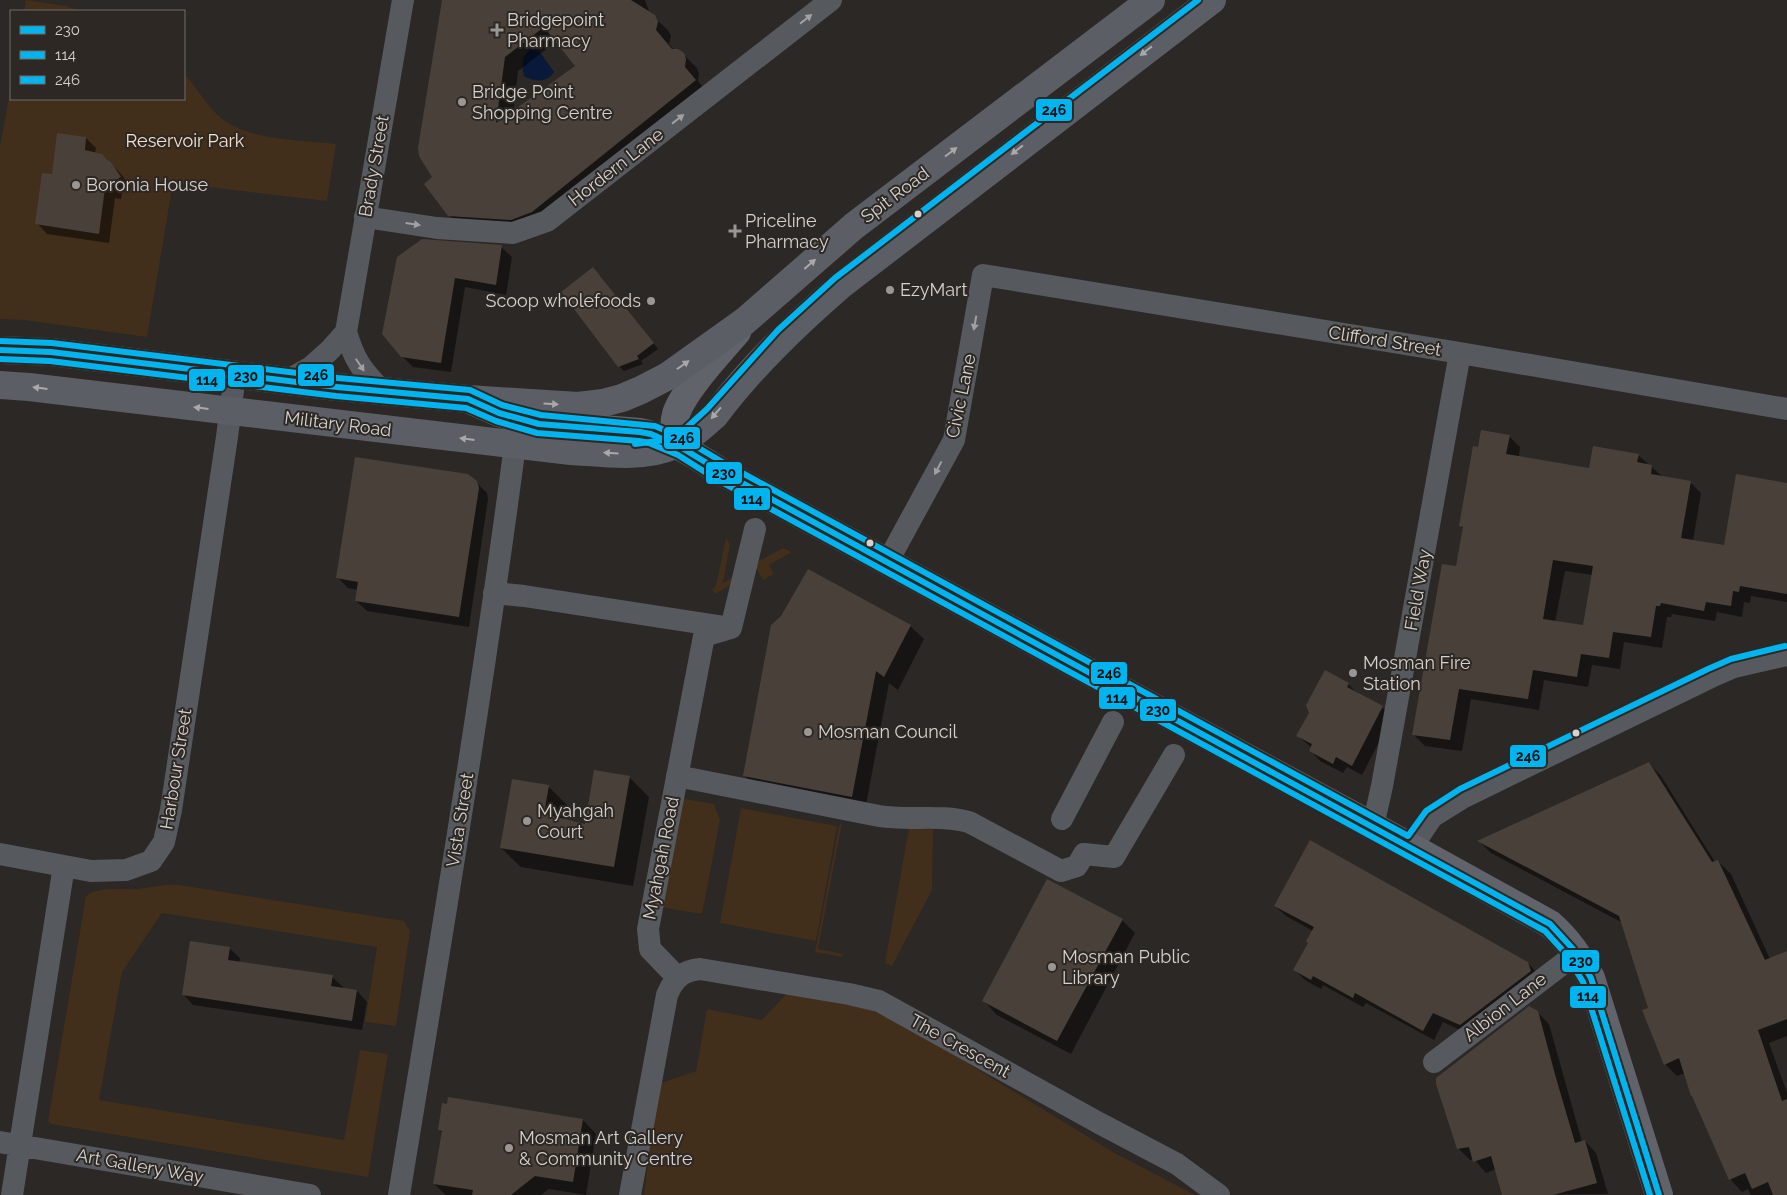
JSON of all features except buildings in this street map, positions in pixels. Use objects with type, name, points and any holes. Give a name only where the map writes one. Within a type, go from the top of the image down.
[{"type":"highway","name":"Spit Road","points":[[641,390],[668,376],[745,321],[854,226],[1151,0]]},
{"type":"highway","points":[[676,445],[706,424],[766,354],[841,284],[1212,0]]},
{"type":"highway","name":"Military Road","points":[[0,350],[51,352],[383,392],[578,406],[603,402],[641,390]]},
{"type":"highway","name":"Military Road","points":[[0,385],[515,445],[620,453],[653,452],[676,445]]},
{"type":"main road","points":[[676,445],[674,427],[676,414],[685,396],[745,321]]},
{"type":"main road","name":"Military Road","points":[[468,399],[499,413],[539,424],[640,432],[653,434],[676,445],[1550,924],[1566,938],[1591,978],[1659,1195]]},
{"type":"street","name":"Brady Street","points":[[383,392],[361,368],[352,353],[346,332],[403,0]]},
{"type":"street","name":"Hordern Lane","points":[[365,217],[437,228],[513,233],[547,221],[831,0]]},
{"type":"street","name":"Clifford Street","points":[[983,275],[1787,409]]},
{"type":"street","name":"Civic Lane","points":[[888,562],[954,440],[983,275]]},
{"type":"street","points":[[286,381],[312,367],[346,332]]},
{"type":"street","name":"Field Way","points":[[1374,826],[1460,354]]},
{"type":"street","name":"Harbour Street","points":[[0,854],[91,871],[126,870],[151,861],[164,842],[171,810],[234,374]]},
{"type":"street","name":"Vista Street","points":[[399,1195],[443,930],[515,445]]},
{"type":"street","points":[[494,593],[731,628],[755,529]]},
{"type":"street","name":"Myahgah Road","points":[[678,978],[650,949],[648,928],[704,636],[731,628]]},
{"type":"street","points":[[1411,848],[1432,817],[1464,797],[1711,677],[1734,668],[1787,655]]},
{"type":"street","points":[[1062,819],[1113,722]]},
{"type":"street","points":[[677,776],[890,818],[954,818],[969,822],[1061,871],[1077,866],[1084,854],[1114,857],[1174,755]]},
{"type":"street","points":[[12,1195],[10,1144],[64,866]]},
{"type":"street","name":"Albion Lane","points":[[1434,1062],[1577,953]]},
{"type":"street","name":"The Crescent","points":[[678,978],[687,971],[700,969],[849,994],[879,1001],[1177,1164],[1219,1195]]},
{"type":"street","points":[[630,1195],[661,1021],[667,995],[678,978]]},
{"type":"street","name":"Art Gallery Way","points":[[10,1144],[310,1195]]},
{"type":"green space","points":[[26,0],[66,6],[78,10],[24,10]]},
{"type":"green space","name":"Reservoir Park","points":[[185,75],[216,113],[233,126],[276,138],[336,144],[327,201],[173,183],[147,337],[24,320],[0,319],[0,146],[10,91],[10,100],[185,100]]},
{"type":"green space","points":[[726,537],[730,545],[723,583],[738,574],[741,579],[715,594],[712,589],[716,586]]},
{"type":"green space","points":[[783,548],[792,552],[769,565],[774,574],[763,580],[754,564]]},
{"type":"green space","points":[[678,798],[714,804],[720,820],[702,914],[659,907]]},
{"type":"green space","points":[[741,808],[837,826],[816,941],[720,923]]},
{"type":"green space","points":[[842,823],[818,949],[843,954],[842,957],[815,952],[839,826]]},
{"type":"green space","points":[[909,828],[933,829],[932,890],[892,966],[885,963]]},
{"type":"green space","points":[[180,885],[404,921],[410,931],[396,1026],[365,1022],[377,947],[162,913],[122,972],[99,1100],[344,1140],[360,1050],[388,1054],[368,1177],[51,1124],[48,1121],[86,896],[97,891],[110,889],[137,889]]},
{"type":"green space","points":[[788,992],[867,1008],[908,1027],[1113,1152],[1195,1195],[644,1195],[658,1084],[696,1071],[707,1009],[762,1020]]},
{"type":"water","points":[[530,50],[539,51],[554,72],[551,76],[544,80],[536,80],[524,76],[524,58]]},
{"type":"transit line","name":"246","points":[[635,444],[665,440],[685,429],[707,409],[778,330],[835,278],[1198,0]]},
{"type":"transit line","name":"246","points":[[0,341],[52,343],[338,378],[470,390],[502,405],[541,415],[655,426],[680,437],[724,463],[1408,836],[1426,811],[1460,789],[1708,669],[1731,659],[1785,646]]},
{"type":"transit line","name":"230","points":[[0,350],[51,352],[337,387],[468,399],[499,413],[539,424],[640,432],[651,434],[682,448],[720,471],[1550,924],[1573,949],[1591,978],[1659,1195]]},
{"type":"transit line","name":"114","points":[[0,359],[50,361],[336,396],[466,408],[496,421],[537,433],[639,441],[678,455],[716,479],[1545,931],[1566,954],[1583,982],[1650,1195]]},
{"type":"place","name":"Bridgepoint Pharmacy","points":[[497,30]]},
{"type":"place","name":"Bridge Point Shopping Centre","points":[[462,102]]},
{"type":"place","name":"Boronia House","points":[[76,185]]},
{"type":"place","name":"Priceline Pharmacy","points":[[735,231]]},
{"type":"place","name":"EzyMart","points":[[890,290]]},
{"type":"place","name":"Scoop wholefoods","points":[[651,301]]},
{"type":"place","name":"Mosman Fire Station","points":[[1353,673]]},
{"type":"place","name":"Mosman Council","points":[[808,732]]},
{"type":"place","name":"Myahgah Court","points":[[527,821]]},
{"type":"place","name":"Mosman Public Library","points":[[1052,967]]},
{"type":"place","name":"Mosman Art Gallery & Community Centre","points":[[509,1148]]}]
